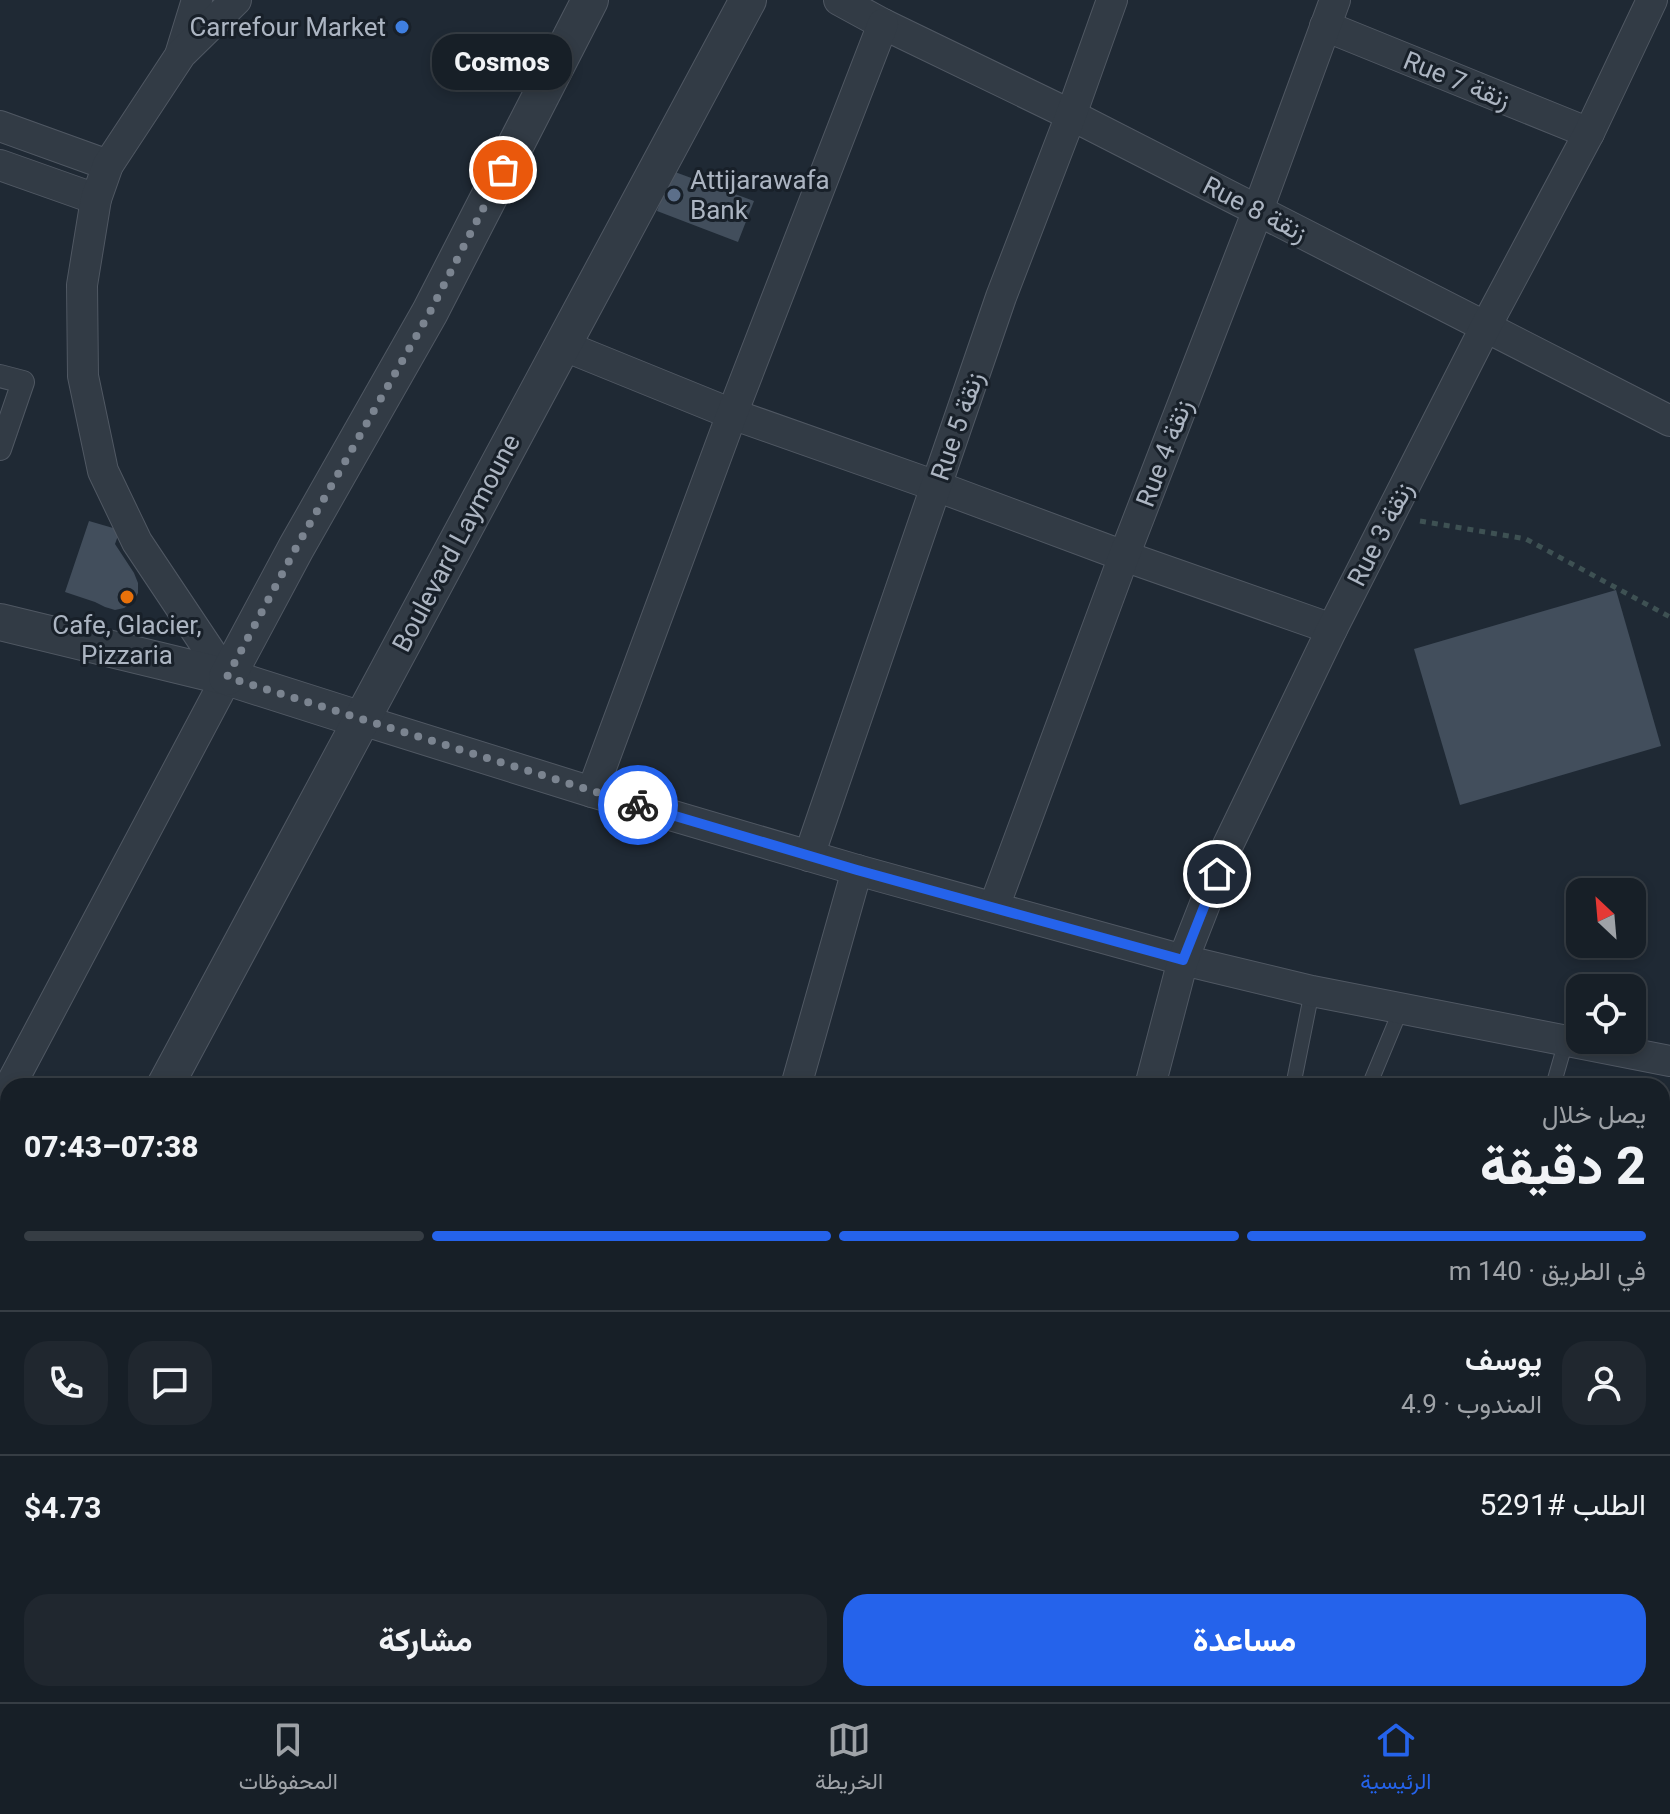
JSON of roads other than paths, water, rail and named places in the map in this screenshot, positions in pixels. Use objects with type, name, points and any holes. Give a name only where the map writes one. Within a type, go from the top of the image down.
[{"type":"street","points":[[181,54],[197,0]]},
{"type":"street","points":[[227,677],[137,542],[103,471],[83,376],[82,285],[96,199],[108,165],[181,54],[236,0]]},
{"type":"street","points":[[14,1078],[296,548],[430,312],[590,0]]},
{"type":"street","name":"Boulevard Laymoune","points":[[169,1078],[748,0]]},
{"type":"street","name":"Rue 8 زنقة","points":[[839,0],[1670,421]]},
{"type":"street","name":"Rue 5 زنقة","points":[[809,856],[1001,297],[1112,0]]},
{"type":"street","name":"Rue 3 زنقة","points":[[1152,1078],[1183,960],[1228,845],[1389,515],[1589,133],[1652,0]]},
{"type":"street","name":"Rue 7 زنقة","points":[[1330,13],[1589,133]]},
{"type":"street","name":"Rue 4 زنقة","points":[[994,907],[1330,13]]},
{"type":"street","points":[[592,792],[732,414],[883,24]]},
{"type":"street","points":[[0,126],[108,165]]},
{"type":"street","points":[[0,165],[96,199]]},
{"type":"street","points":[[562,345],[732,414],[1332,629]]},
{"type":"street","points":[[0,376],[23,382],[0,449]]},
{"type":"street","points":[[0,622],[227,677],[592,792],[857,870],[1183,960],[1312,991],[1566,1041]]},
{"type":"street","points":[[798,1078],[857,870]]},
{"type":"street","points":[[1634,1054],[1670,1061]]},
{"type":"lane","points":[[1295,1078],[1312,991]]},
{"type":"lane","points":[[1372,1078],[1401,1009]]},
{"type":"lane","points":[[1555,1078],[1566,1041]]},
{"type":"place","name":"Carrefour Market","points":[[402,27]]},
{"type":"place","name":"Cosmos","points":[[503,170]]},
{"type":"place","name":"Attijarawafa Bank","points":[[674,195]]},
{"type":"place","name":"Cafe, Glacier, Pizzaria","points":[[127,597]]}]
